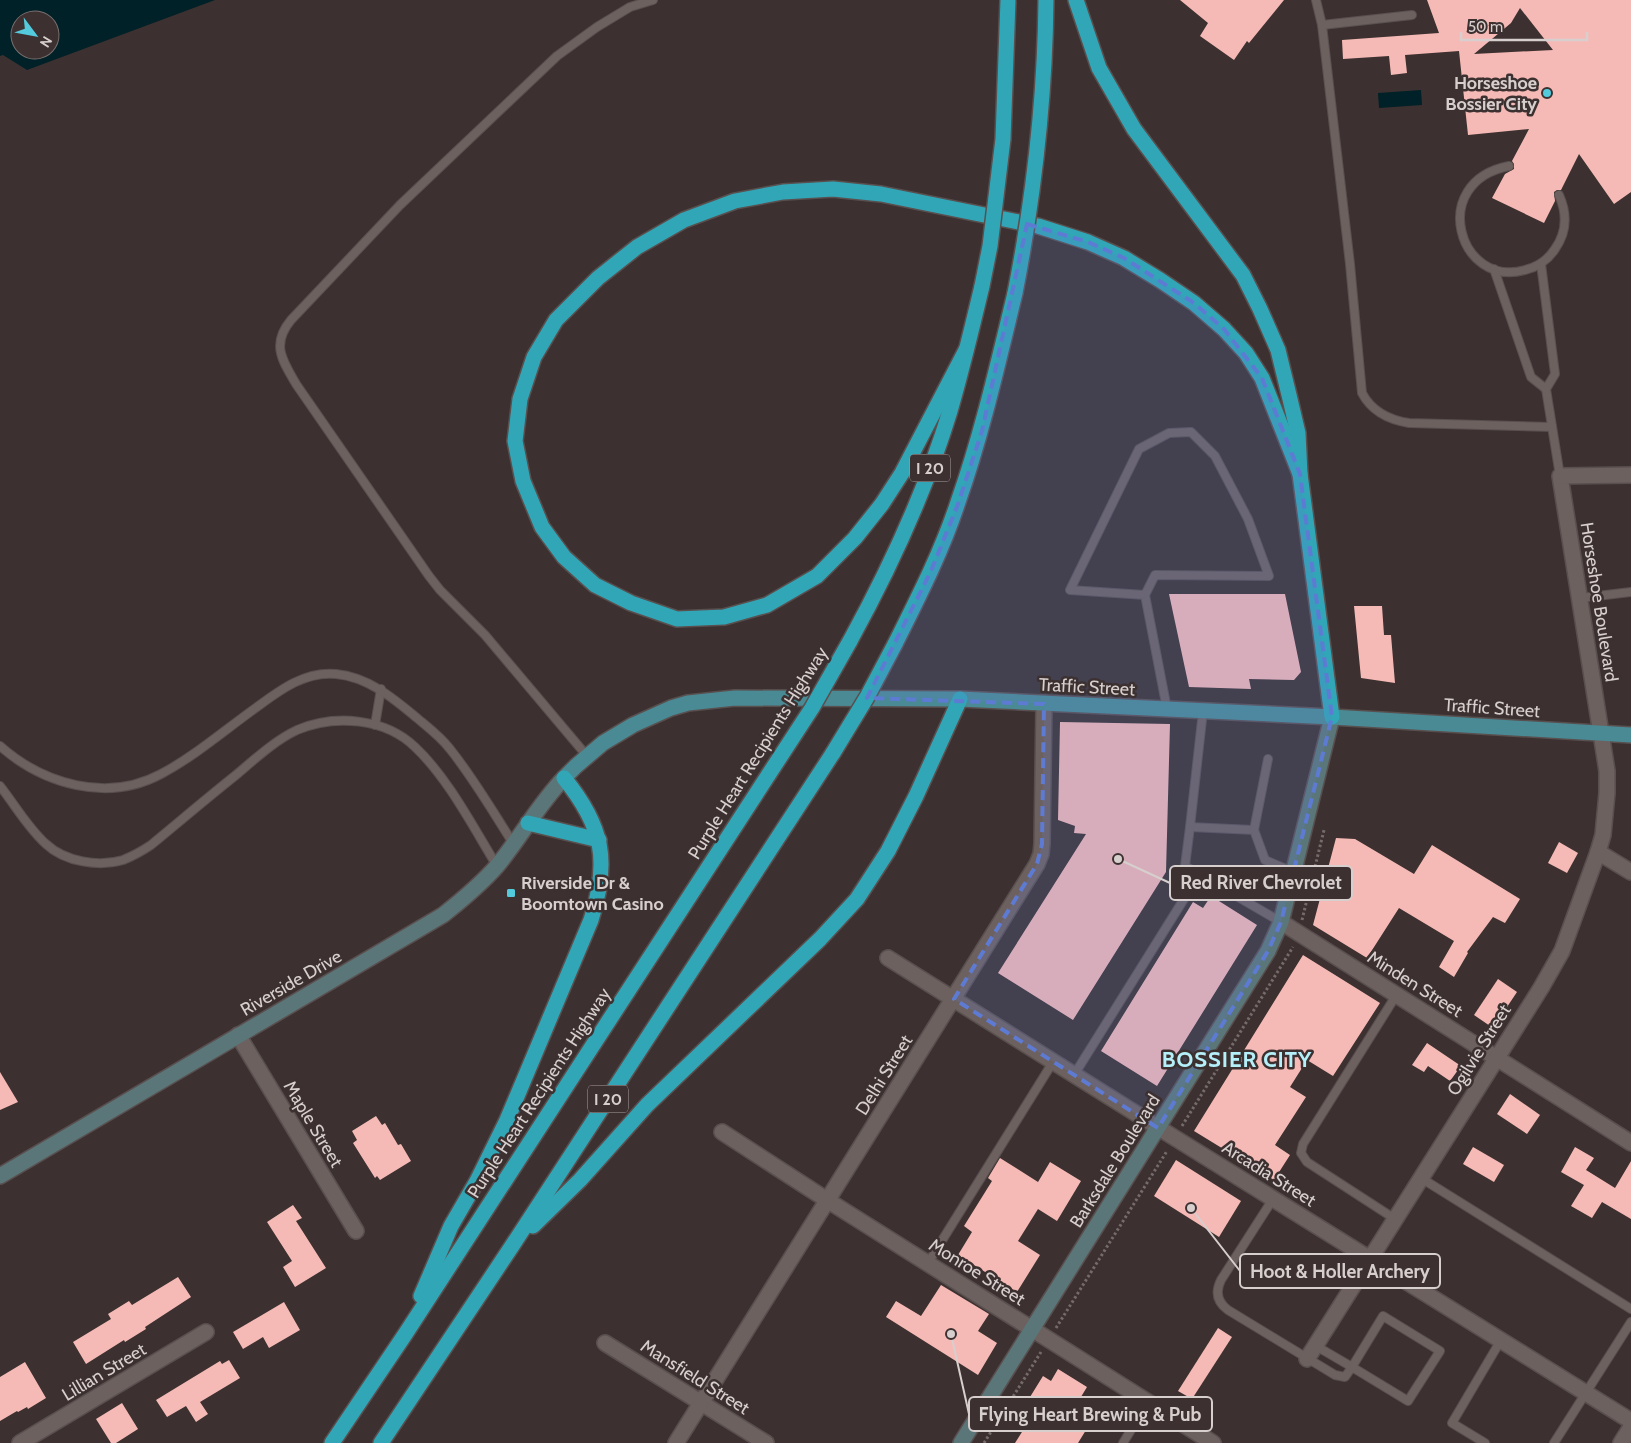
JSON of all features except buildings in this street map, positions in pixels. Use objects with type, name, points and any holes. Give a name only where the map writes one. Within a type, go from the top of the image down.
[{"type":"highway","name":"Purple Heart Recipients Highway","points":[[332,1443],[406,1333],[770,774],[812,708],[870,606],[925,479],[950,411],[982,286],[990,246],[1003,139],[1008,0]]},
{"type":"highway","name":"I 20","points":[[381,1443],[512,1246],[833,753],[896,644],[930,571],[958,504],[982,431],[1015,293],[1034,184],[1046,0]]},
{"type":"highway","points":[[1076,0],[1099,68],[1134,129],[1243,275],[1278,350],[1298,433],[1300,474],[1332,718]]},
{"type":"highway","points":[[966,350],[902,473],[871,518],[855,538],[817,576],[767,605],[724,617],[677,619],[630,603],[595,585],[564,557],[542,527],[523,481],[516,441],[520,399],[534,356],[556,320],[598,278],[637,246],[684,220],[735,201],[783,192],[833,190],[881,194],[1038,226],[1088,242],[1124,258],[1194,303],[1224,329],[1246,353],[1262,378],[1300,474]]},
{"type":"highway","points":[[512,1246],[580,1180],[647,1105],[820,939],[857,899],[888,851],[916,796],[960,699]]},
{"type":"highway","points":[[406,1333],[451,1226],[477,1181],[507,1120],[590,920],[598,895],[601,872],[599,840],[584,804],[564,778]]},
{"type":"highway","points":[[528,822],[599,840]]},
{"type":"main road","name":"Traffic Street","points":[[564,778],[587,756],[614,735],[633,724],[671,708],[703,701],[735,698],[960,699],[1631,735]]},
{"type":"main road","name":"Barksdale Boulevard","points":[[961,1443],[1268,951],[1281,922],[1332,718]]},
{"type":"main road","name":"Riverside Drive","points":[[0,1176],[443,915],[497,866],[545,799],[564,778]]},
{"type":"street","points":[[1560,476],[1631,475]]},
{"type":"street","name":"Horseshoe Boulevard","points":[[1560,476],[1601,734]]},
{"type":"street","name":"Delhi Street","points":[[676,1443],[1038,864],[1041,854],[1044,704]]},
{"type":"street","name":"Ogilvie Street","points":[[1308,1359],[1562,951],[1603,835],[1608,770],[1601,734]]},
{"type":"street","points":[[1598,852],[1631,872]]},
{"type":"street","name":"Minden Street","points":[[1281,922],[1631,1143]]},
{"type":"street","name":"Arcadia Street","points":[[888,958],[1631,1421]]},
{"type":"street","name":"Maple Street","points":[[238,1036],[356,1231]]},
{"type":"street","name":"Monroe Street","points":[[722,1132],[1213,1443]]},
{"type":"street","name":"Lillian Street","points":[[20,1443],[38,1439],[206,1332]]},
{"type":"street","name":"Mansfield Street","points":[[605,1344],[766,1443]]},
{"type":"street","points":[[1622,1443],[1631,1428]]},
{"type":"lane","points":[[587,756],[471,619],[440,590],[429,576],[296,384],[281,355],[280,338],[284,329],[292,320],[400,205],[557,56],[597,27],[630,7],[653,0]]},
{"type":"lane","points":[[1316,0],[1322,25],[1350,264],[1362,393],[1384,415],[1401,422],[1552,427]]},
{"type":"lane","points":[[1322,25],[1412,15]]},
{"type":"lane","points":[[1509,166],[1493,170],[1476,181],[1469,189],[1461,208],[1460,229],[1468,248],[1482,263],[1494,269],[1511,272],[1522,271],[1541,264],[1559,243],[1564,227],[1564,210],[1559,194]]},
{"type":"lane","points":[[1541,264],[1555,374],[1546,389],[1560,476]]},
{"type":"lane","points":[[1494,269],[1531,377],[1546,389]]},
{"type":"lane","points":[[1145,595],[1070,590],[1139,449],[1169,433],[1191,432],[1215,456],[1248,519],[1269,576],[1155,575],[1145,595],[1167,709]]},
{"type":"lane","points":[[1580,598],[1631,592]]},
{"type":"lane","points":[[0,746],[13,758],[34,771],[66,784],[89,787],[121,786],[138,783],[161,774],[186,758],[284,688],[314,676],[337,674],[381,689],[434,732],[449,748],[513,844]]},
{"type":"lane","points":[[375,725],[381,689]]},
{"type":"lane","points":[[1203,711],[1185,866],[1281,922]]},
{"type":"lane","points":[[0,786],[39,837],[52,849],[79,860],[113,862],[132,856],[150,845],[264,752],[287,736],[310,726],[328,722],[350,721],[375,725],[404,738],[424,756],[442,779],[497,866]]},
{"type":"lane","points":[[1268,759],[1254,830],[1266,860],[1293,872]]},
{"type":"lane","points":[[1190,827],[1254,830]]},
{"type":"lane","points":[[1074,1074],[1199,875]]},
{"type":"lane","points":[[1395,1219],[1307,1162],[1301,1153],[1303,1144],[1397,994]]},
{"type":"lane","points":[[928,1263],[1053,1062]]},
{"type":"lane","points":[[1421,1178],[1631,1309]]},
{"type":"lane","points":[[1273,1199],[1221,1280],[1217,1291],[1220,1303],[1228,1310],[1335,1375],[1345,1377],[1352,1367],[1383,1316],[1440,1351],[1408,1401],[1352,1367],[1316,1346]]},
{"type":"lane","points":[[1554,1443],[1631,1322]]},
{"type":"lane","points":[[1485,1443],[1452,1423],[1501,1340]]},
{"type":"lane","points":[[1123,1443],[1148,1402]]},
{"type":"path","points":[[1304,914],[1324,830]]},
{"type":"path","points":[[1182,1127],[1292,950]]},
{"type":"path","points":[[1057,1326],[1168,1150]]},
{"type":"path","points":[[984,1443],[1042,1351]]},
{"type":"highlighted area","points":[[1027,224],[1088,242],[1124,258],[1194,303],[1224,329],[1262,378],[1300,474],[1332,717],[1281,922],[1268,951],[1158,1128],[954,999],[1037,864],[1042,844],[1044,704],[867,698],[931,571],[958,504],[982,431]]},
{"type":"water","points":[[0,0],[215,0],[60,58],[60,10],[10,10],[10,59],[3,55],[0,56]]},
{"type":"water","points":[[11,60],[54,60],[27,70]]},
{"type":"water","points":[[1421,90],[1422,105],[1379,108],[1378,93]]},
{"type":"place","name":"Horseshoe Bossier City","points":[[1547,93]]},
{"type":"place","name":"Red River Chevrolet","points":[[1118,859]]},
{"type":"place","name":"Riverside Dr & Boomtown Casino","points":[[511,893]]},
{"type":"place","name":"Hoot & Holler Archery","points":[[1191,1208]]},
{"type":"place","name":"Flying Heart Brewing & Pub","points":[[951,1334]]},
{"type":"district","name":"BOSSIER CITY","points":[[1237,1059]]}]
